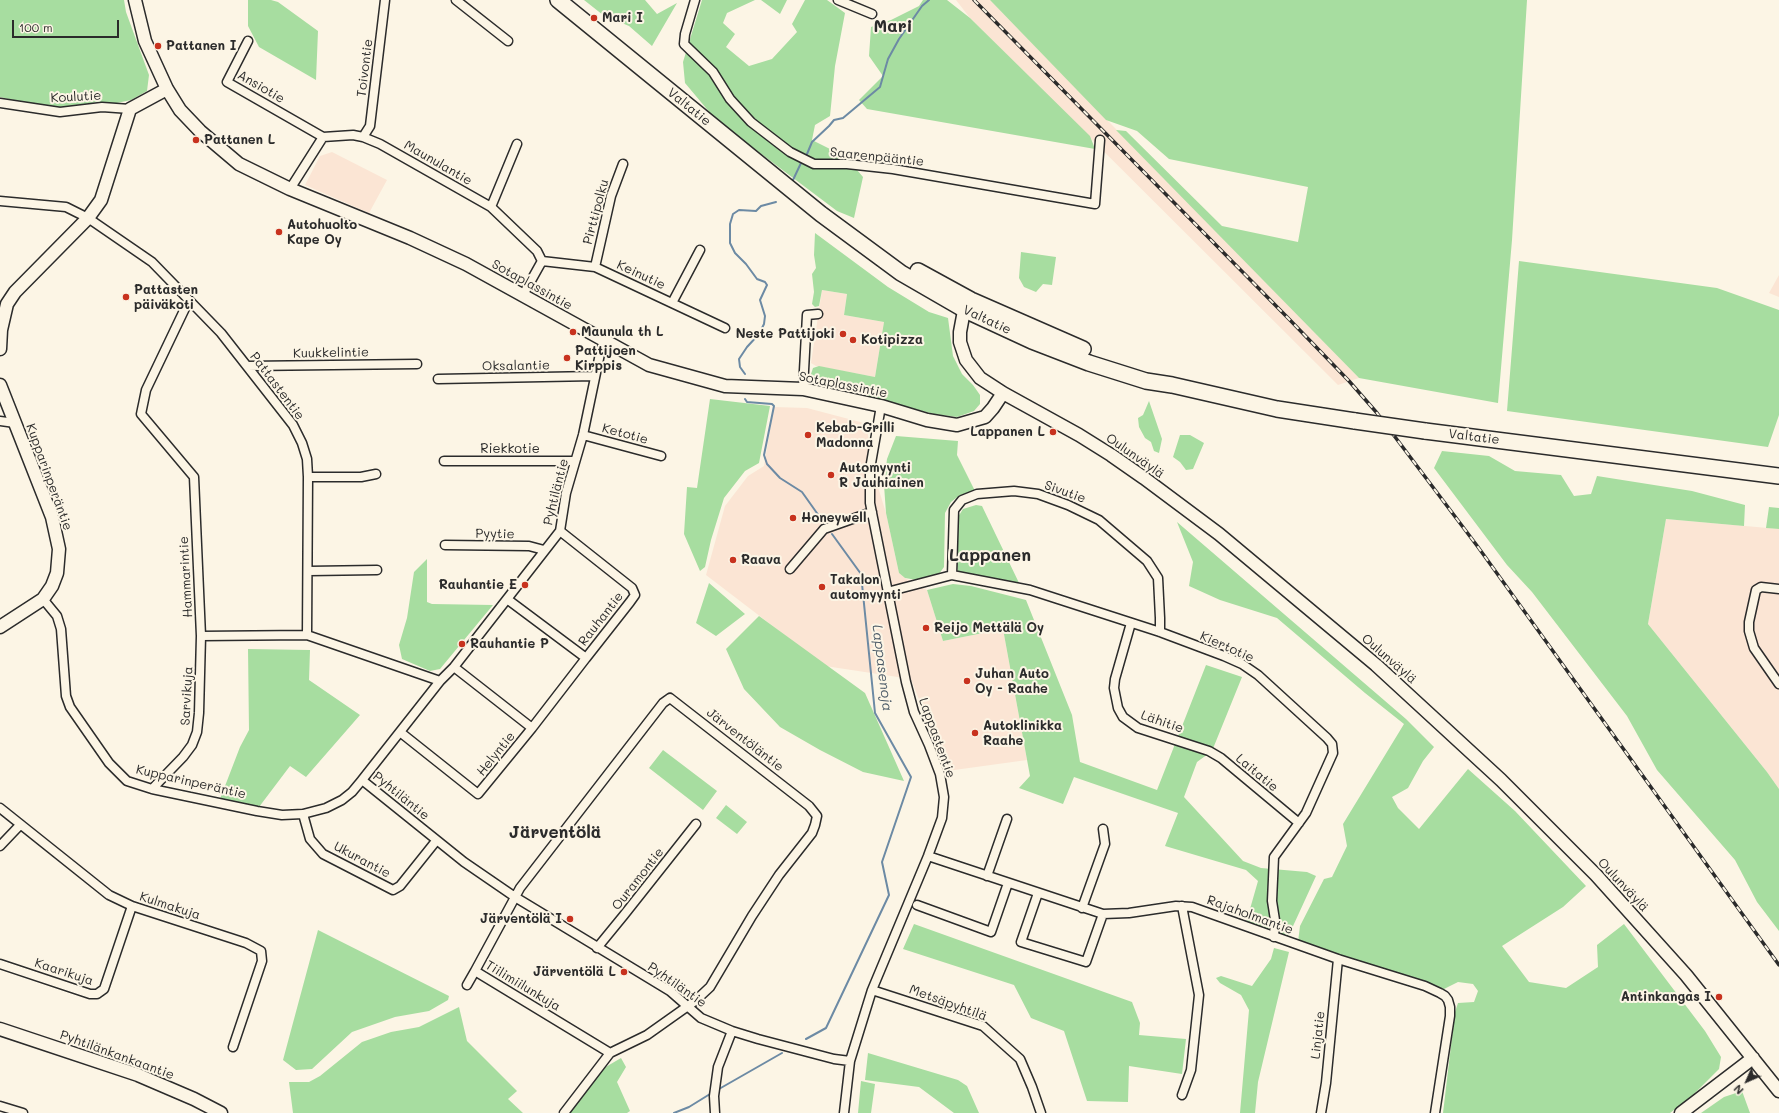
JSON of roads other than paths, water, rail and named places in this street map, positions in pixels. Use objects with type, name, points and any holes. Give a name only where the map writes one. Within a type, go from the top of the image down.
[{"type":"highway","name":"Valtatie","points":[[558,0],[821,214],[901,273],[968,305],[1032,341],[1089,363],[1146,381],[1172,385],[1277,409],[1425,431],[1779,476]]},
{"type":"street","name":"Sotaplassintie","points":[[135,0],[145,41],[167,89],[180,110],[200,132],[239,164],[290,189],[410,238],[466,264],[649,365],[695,379],[725,386],[803,389],[881,406],[927,420],[957,425],[985,417],[1003,393]]},
{"type":"street","name":"Toivontie","points":[[364,137],[370,126],[385,0]]},
{"type":"street","points":[[456,0],[508,41]]},
{"type":"street","name":"Saarenpääntie","points":[[695,0],[685,34],[684,44],[713,72],[730,99],[751,122],[790,152],[814,164],[847,164],[893,168],[1095,204],[1100,140]]},
{"type":"street","points":[[838,0],[872,14]]},
{"type":"street","name":"Ansiotie","points":[[248,41],[227,82],[323,136]]},
{"type":"street","points":[[0,349],[4,302],[88,218],[101,200],[129,114],[167,89]]},
{"type":"street","name":"Koulutie","points":[[0,102],[60,112],[102,107],[129,114]]},
{"type":"street","name":"Maunulantie","points":[[323,136],[353,135],[364,137],[410,161],[491,207],[537,251],[542,260]]},
{"type":"street","points":[[290,189],[323,136]]},
{"type":"street","points":[[491,207],[517,144]]},
{"type":"street","name":"Pirttipolku","points":[[595,267],[611,196],[623,164]]},
{"type":"street","name":"Pattastentie","points":[[0,200],[66,207],[88,218],[152,262],[221,333],[293,425],[302,443],[307,459],[309,571],[307,635]]},
{"type":"street","points":[[672,303],[700,250]]},
{"type":"street","points":[[523,295],[542,260]]},
{"type":"street","name":"Keinutie","points":[[542,260],[595,267],[726,328]]},
{"type":"street","name":"Hammarintie","points":[[189,300],[146,390],[141,414],[194,477],[201,636]]},
{"type":"street","name":"Oulunväylä","points":[[968,305],[960,337],[966,360],[980,378],[1003,393],[1079,435],[1144,478],[1219,534],[1376,665],[1501,780],[1596,875],[1681,970],[1779,1091]]},
{"type":"street","points":[[803,389],[807,315],[818,314]]},
{"type":"street","name":"Pyhtiläntie","points":[[605,342],[601,350],[583,435],[566,493],[560,531],[454,667],[440,681],[362,780],[464,862],[515,897],[670,992],[701,1018],[732,1031],[826,1057],[850,1061]]},
{"type":"street","name":"Kuukkelintie","points":[[247,366],[416,364]]},
{"type":"street","name":"Oksalantie","points":[[438,380],[595,376]]},
{"type":"street","name":"Kupparinperäntie","points":[[0,385],[52,517],[59,549],[57,573],[52,586],[43,599],[57,616],[61,629],[66,696],[70,707],[109,763],[127,782],[152,789],[282,815],[303,814],[333,805],[352,792],[362,780]]},
{"type":"street","name":"Lappastentie","points":[[844,1113],[850,1061],[872,990],[928,856],[942,818],[944,797],[940,774],[914,712],[906,682],[870,503],[870,469],[881,406]]},
{"type":"street","points":[[0,422],[15,423]]},
{"type":"street","name":"Ketotie","points":[[583,435],[662,456]]},
{"type":"street","name":"Riekkotie","points":[[444,461],[575,461]]},
{"type":"street","points":[[308,477],[361,477],[376,474]]},
{"type":"street","name":"Sivutie","points":[[952,575],[954,510],[962,500],[977,494],[1014,491],[1038,494],[1068,505],[1099,520],[1147,561],[1158,578],[1160,632]]},
{"type":"street","points":[[790,569],[824,529],[872,512]]},
{"type":"street","name":"Rauhantie","points":[[507,599],[586,658],[635,595],[632,588],[560,531]]},
{"type":"street","name":"Pyytie","points":[[445,546],[529,546],[544,550]]},
{"type":"street","points":[[309,571],[377,570]]},
{"type":"street","name":"Kiertotie","points":[[888,592],[952,575],[1030,590],[1160,632],[1224,656],[1250,668],[1327,738],[1332,744],[1333,752],[1310,806],[1274,857],[1272,901],[1275,920],[1274,936]]},
{"type":"street","points":[[1779,589],[1761,587],[1756,590],[1749,622],[1749,631],[1754,648],[1779,684]]},
{"type":"street","points":[[0,627],[43,599]]},
{"type":"street","name":"Lähitie","points":[[1131,623],[1115,679],[1114,688],[1118,708],[1123,717],[1138,728],[1197,746]]},
{"type":"street","points":[[201,636],[307,635],[440,681]]},
{"type":"street","name":"Sarvikuja","points":[[152,789],[192,745],[197,732],[199,713],[201,636]]},
{"type":"street","points":[[532,728],[586,658]]},
{"type":"street","name":"Helyntie","points":[[400,732],[478,794],[532,728],[454,667]]},
{"type":"street","name":"Järventöläntie","points":[[515,897],[523,884],[663,703],[670,698],[810,806],[817,816],[812,833],[779,875],[752,916],[710,987],[701,997],[688,1007]]},
{"type":"street","name":"Laitatie","points":[[1197,746],[1221,758],[1299,823]]},
{"type":"street","name":"Kulmakuja","points":[[0,808],[109,895],[132,906],[246,943],[261,951],[262,962],[233,1047]]},
{"type":"street","name":"Ukurantie","points":[[303,814],[310,839],[316,848],[324,854],[393,890],[400,886],[436,841]]},
{"type":"street","points":[[987,876],[1007,818]]},
{"type":"street","name":"Ouramontie","points":[[596,948],[696,824]]},
{"type":"street","points":[[0,846],[20,825]]},
{"type":"street","points":[[1082,908],[1105,844],[1104,829]]},
{"type":"street","name":"Rajaholmantie","points":[[928,856],[1103,914],[1129,913],[1182,906],[1192,907],[1338,959],[1425,986],[1446,996],[1450,1007],[1450,1016],[1435,1113]]},
{"type":"street","points":[[917,906],[991,932],[1008,883]]},
{"type":"street","points":[[1038,893],[1022,942],[1086,962],[1103,914]]},
{"type":"street","name":"Tiilimiilunkuja","points":[[515,897],[475,971],[610,1053]]},
{"type":"street","name":"Kaarikuja","points":[[0,964],[90,994],[97,994],[104,989],[132,906]]},
{"type":"street","points":[[1182,906],[1199,995],[1192,1070],[1182,1095]]},
{"type":"street","name":"Linjatie","points":[[1321,1113],[1326,1083],[1338,959]]},
{"type":"street","points":[[467,984],[475,971]]},
{"type":"street","name":"Metsäpyhtilä","points":[[872,990],[983,1026],[1020,1060],[1032,1087],[1041,1113]]},
{"type":"street","points":[[564,1113],[610,1053],[647,1035],[688,1007]]},
{"type":"street","name":"Pyhtilänkankaantie","points":[[0,1029],[138,1075],[194,1099],[222,1113]]},
{"type":"street","points":[[715,1113],[714,1096],[718,1067],[732,1031]]},
{"type":"street","points":[[1681,1113],[1753,1058]]},
{"type":"street","points":[[0,1106],[20,1113]]},
{"type":"waterway","points":[[807,154],[812,142],[834,120],[843,118],[880,87],[888,59],[899,39],[922,6],[929,0]]},
{"type":"waterway","points":[[793,180],[801,163]]},
{"type":"waterway","points":[[745,374],[740,367],[739,359],[747,347],[759,334],[764,324],[765,316],[760,300],[767,285],[765,282],[757,279],[746,264],[735,253],[730,243],[730,224],[733,214],[739,210],[756,211],[761,206],[776,202]]},
{"type":"waterway","name":"Lappasenoja","points":[[745,399],[747,402],[772,404],[774,406],[764,455],[767,464],[780,478],[802,492],[824,523]]},
{"type":"waterway","name":"Lappasenoja","points":[[806,1039],[826,1028],[889,895],[882,862],[911,777],[875,713],[861,574],[832,534]]},
{"type":"waterway","name":"Lappasenoja","points":[[719,1089],[782,1053]]},
{"type":"waterway","name":"Lappasenoja","points":[[674,1113],[689,1107],[710,1094]]},
{"type":"railway","points":[[974,0],[1288,318],[1349,381],[1377,413],[1478,547],[1779,965]]},
{"type":"place","name":"Mari I","points":[[594,18]]},
{"type":"place","name":"Pattanen I","points":[[158,46]]},
{"type":"place","name":"Pattanen L","points":[[196,140]]},
{"type":"place","name":"Autohuolto Kape Oy","points":[[279,232]]},
{"type":"place","name":"Pattasten päiväkoti","points":[[126,297]]},
{"type":"place","name":"Maunula th L","points":[[573,332]]},
{"type":"place","name":"Neste Pattijoki","points":[[843,334]]},
{"type":"place","name":"Kotipizza","points":[[853,340]]},
{"type":"place","name":"Pattijoen Kirppis","points":[[567,358]]},
{"type":"place","name":"Lappanen L","points":[[1053,432]]},
{"type":"place","name":"Kebab-Grilli Madonna","points":[[808,435]]},
{"type":"place","name":"Automyynti R Jauhiainen","points":[[831,475]]},
{"type":"place","name":"Honeywell","points":[[793,518]]},
{"type":"place","name":"Raava","points":[[733,560]]},
{"type":"place","name":"Rauhantie E","points":[[525,585]]},
{"type":"place","name":"Takalon automyynti","points":[[822,587]]},
{"type":"place","name":"Reijo Mettälä Oy","points":[[926,628]]},
{"type":"place","name":"Rauhantie P","points":[[462,644]]},
{"type":"place","name":"Juhan Auto Oy - Raahe","points":[[967,681]]},
{"type":"place","name":"Autoklinikka Raahe","points":[[975,733]]},
{"type":"place","name":"Järventölä I","points":[[570,919]]},
{"type":"place","name":"Järventölä L","points":[[624,972]]},
{"type":"place","name":"Antinkangas I","points":[[1719,997]]},
{"type":"district","name":"Mari","points":[[893,27]]},
{"type":"district","name":"Lappanen","points":[[990,556]]},
{"type":"district","name":"Järventölä","points":[[555,833]]}]
